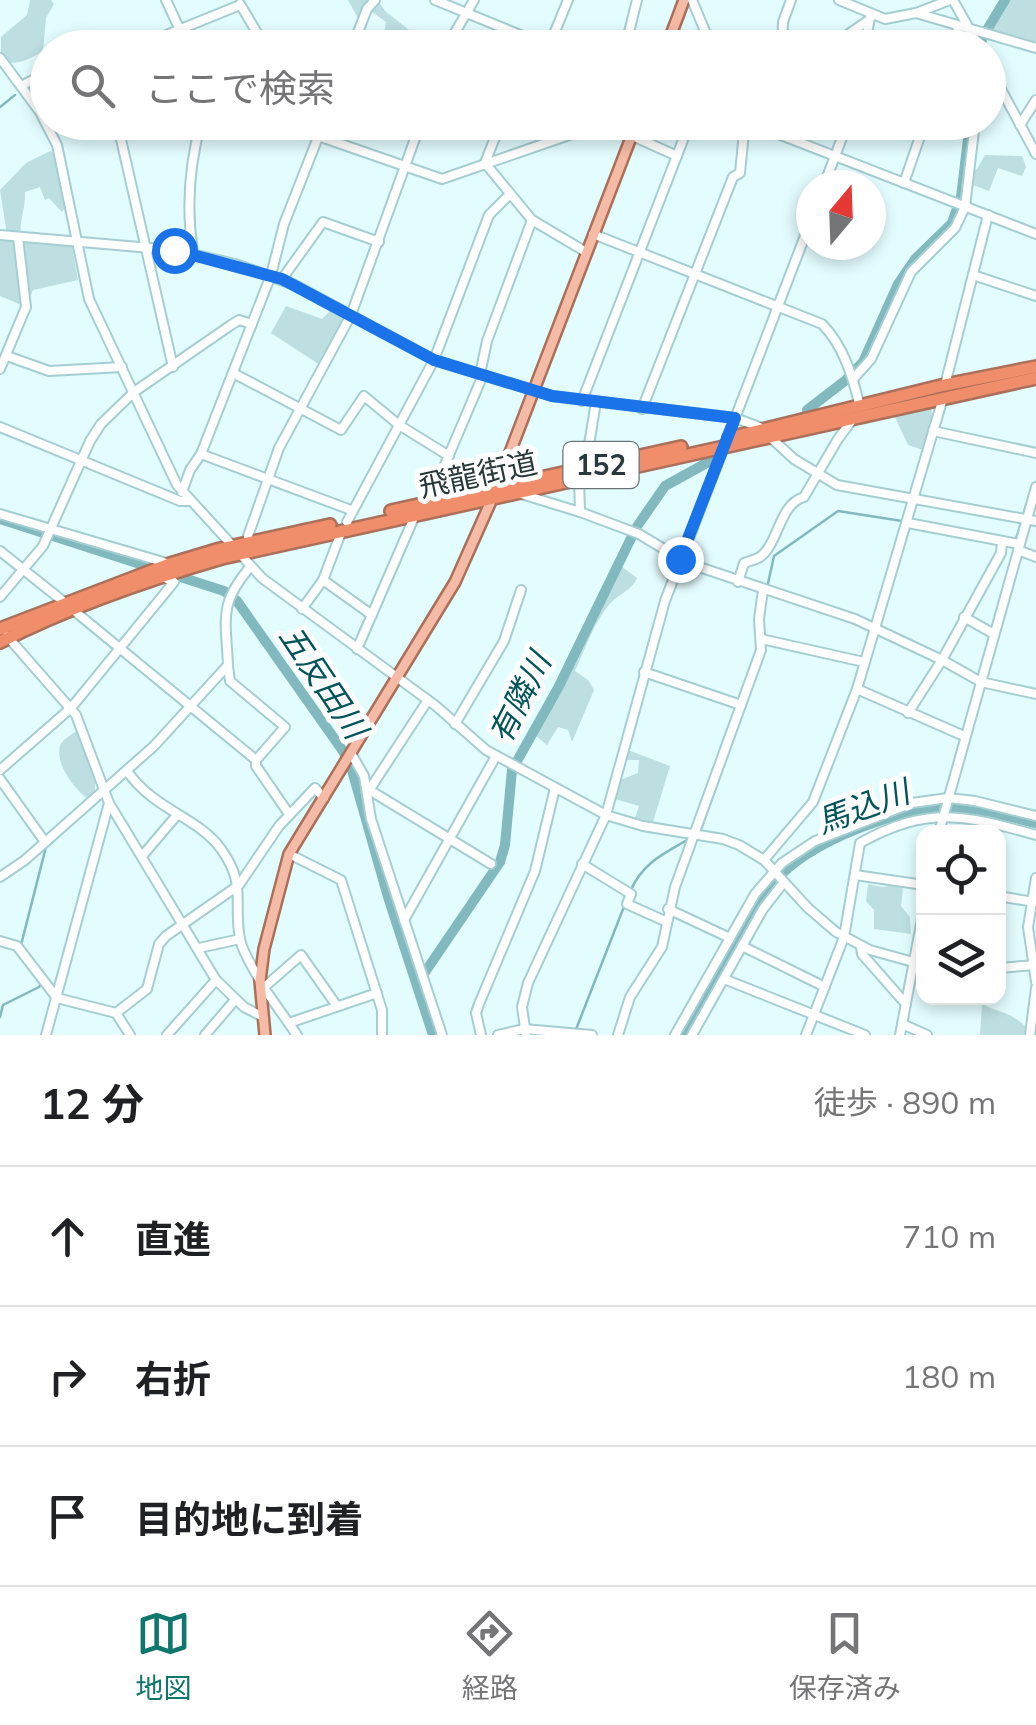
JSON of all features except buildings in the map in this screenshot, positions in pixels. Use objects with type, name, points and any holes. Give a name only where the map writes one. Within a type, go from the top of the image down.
[{"type":"highway","name":"飛龍街道","points":[[2,634],[164,570],[347,520],[416,514],[1036,367]]},
{"type":"highway","name":"飛龍街道","points":[[944,391],[1036,378]]},
{"type":"highway","name":"飛龍街道","points":[[236,550],[249,542],[429,502],[518,493],[582,473]]},
{"type":"main road","points":[[677,30],[688,0]]},
{"type":"main road","points":[[265,1035],[262,986],[270,916],[289,854],[455,582],[493,494],[630,140]]},
{"type":"street","points":[[166,0],[180,30],[239,2],[255,30]]},
{"type":"street","points":[[359,30],[367,9],[376,0]]},
{"type":"street","points":[[435,0],[500,30]]},
{"type":"street","points":[[455,30],[474,0]]},
{"type":"street","points":[[557,30],[568,0]]},
{"type":"street","points":[[630,30],[638,0]]},
{"type":"street","points":[[688,0],[703,30]]},
{"type":"street","points":[[783,30],[791,0]]},
{"type":"street","points":[[839,0],[871,17],[885,19],[952,0],[966,30]]},
{"type":"street","points":[[916,13],[981,30]]},
{"type":"street","points":[[853,30],[871,17]]},
{"type":"street","points":[[868,30],[871,17]]},
{"type":"street","points":[[962,30],[963,26]]},
{"type":"street","points":[[1006,38],[1036,48]]},
{"type":"street","points":[[0,58],[30,100]]},
{"type":"street","points":[[21,86],[30,81]]},
{"type":"street","points":[[1006,99],[1036,154]]},
{"type":"street","points":[[1020,125],[1036,100]]},
{"type":"street","points":[[54,140],[89,300],[182,492],[250,566],[496,756],[606,815],[739,845],[764,860],[808,908],[844,937],[916,962]]},
{"type":"street","points":[[122,140],[173,367]]},
{"type":"street","points":[[194,252],[189,214],[190,174],[197,140]]},
{"type":"street","points":[[182,492],[201,454],[271,275],[284,224],[316,140]]},
{"type":"street","points":[[330,140],[442,179],[561,140]]},
{"type":"street","points":[[249,542],[279,448],[351,315],[416,140]]},
{"type":"street","points":[[485,163],[494,140]]},
{"type":"street","points":[[645,140],[678,156]]},
{"type":"street","points":[[582,400],[684,140]]},
{"type":"street","points":[[642,409],[733,178],[740,172],[744,140]]},
{"type":"street","points":[[794,140],[1036,234]]},
{"type":"street","points":[[830,170],[842,140]]},
{"type":"street","points":[[904,183],[919,140]]},
{"type":"street","points":[[852,375],[880,342],[912,272],[955,228],[972,140]]},
{"type":"street","points":[[485,163],[532,220],[586,252]]},
{"type":"street","points":[[302,609],[323,580],[347,520],[434,360],[489,215],[510,194]]},
{"type":"street","points":[[764,860],[813,802],[857,689],[908,523],[988,215]]},
{"type":"street","points":[[429,502],[481,374],[487,341],[532,220]]},
{"type":"street","points":[[282,279],[323,222],[379,242]]},
{"type":"street","points":[[593,234],[822,324],[838,343],[852,375],[858,411],[804,497],[796,500],[788,511],[762,556],[744,563],[738,582]]},
{"type":"street","points":[[0,236],[194,252],[282,279],[434,360],[533,390],[582,400],[735,418],[766,433],[818,476],[837,486],[1032,520]]},
{"type":"street","points":[[0,368],[26,307],[18,237]]},
{"type":"street","points":[[525,1032],[522,1007],[528,983],[606,815],[644,672],[680,559],[796,259]]},
{"type":"street","points":[[973,275],[1036,296]]},
{"type":"street","points":[[0,598],[48,533],[101,424],[134,392],[230,325],[239,320],[252,324]]},
{"type":"street","points":[[6,356],[49,371],[122,367]]},
{"type":"street","points":[[233,373],[340,430],[364,396],[398,424],[450,456]]},
{"type":"street","points":[[580,512],[582,473],[596,402]]},
{"type":"street","points":[[0,427],[180,501],[189,501]]},
{"type":"street","points":[[933,430],[1036,454]]},
{"type":"street","points":[[201,454],[268,480],[347,520]]},
{"type":"street","points":[[940,825],[1019,547],[1032,520],[1036,488]]},
{"type":"street","points":[[518,493],[634,532],[680,559],[738,582],[875,628],[981,682],[1036,694]]},
{"type":"street","points":[[0,514],[164,570],[174,582],[71,708],[0,770]]},
{"type":"street","points":[[357,648],[416,514]]},
{"type":"street","points":[[908,523],[1019,547],[1036,557]]},
{"type":"street","points":[[908,713],[942,660],[1002,543]]},
{"type":"street","points":[[0,550],[256,760]]},
{"type":"street","points":[[250,566],[230,593],[230,681],[285,727],[256,760],[256,766],[289,814]]},
{"type":"street","points":[[323,580],[372,614]]},
{"type":"street","points":[[455,724],[504,642],[520,590]]},
{"type":"street","points":[[618,1035],[630,997],[662,946],[668,908],[761,650],[764,639],[759,619],[765,590]]},
{"type":"street","points":[[964,617],[994,634]]},
{"type":"street","points":[[2,634],[71,708],[82,726],[109,803],[216,980],[235,1000],[263,1018]]},
{"type":"street","points":[[764,639],[864,662]]},
{"type":"street","points":[[0,877],[127,770],[192,708],[228,665]]},
{"type":"street","points":[[644,672],[742,705]]},
{"type":"street","points":[[857,689],[964,736]]},
{"type":"street","points":[[369,792],[428,700]]},
{"type":"street","points":[[350,754],[360,767],[369,792],[371,819],[442,1035]]},
{"type":"street","points":[[404,920],[496,756]]},
{"type":"street","points":[[127,770],[142,791],[219,845],[240,885],[240,939],[262,986],[297,1035]]},
{"type":"street","points":[[0,779],[46,842]]},
{"type":"street","points":[[116,1013],[147,989],[160,944],[183,923],[240,885],[289,814],[315,788],[324,798]]},
{"type":"street","points":[[481,1035],[476,1013],[536,871],[554,788]]},
{"type":"street","points":[[369,792],[491,864]]},
{"type":"street","points":[[674,1035],[755,894],[775,871],[816,841],[912,804],[975,801],[1036,816]]},
{"type":"street","points":[[46,1035],[109,803]]},
{"type":"street","points":[[142,855],[177,815]]},
{"type":"street","points":[[806,1035],[844,937],[860,843],[902,822],[942,816],[984,820],[1036,835]]},
{"type":"street","points":[[289,854],[341,880],[382,1010],[382,1035]]},
{"type":"street","points":[[582,864],[629,894],[627,904],[667,922]]},
{"type":"street","points":[[855,875],[916,884]]},
{"type":"street","points":[[1030,1035],[1036,965],[1028,926],[1036,878]]},
{"type":"street","points":[[692,1035],[763,909],[784,882]]},
{"type":"street","points":[[1006,897],[1034,902]]},
{"type":"street","points":[[668,908],[730,938]]},
{"type":"street","points":[[199,948],[240,939]]},
{"type":"street","points":[[0,940],[17,946],[56,998],[116,1013],[130,1035]]},
{"type":"street","points":[[742,946],[825,987]]},
{"type":"street","points":[[861,946],[862,954],[906,1004]]},
{"type":"street","points":[[262,986],[301,955],[337,1006]]},
{"type":"street","points":[[1006,967],[1036,965]]},
{"type":"street","points":[[900,1035],[916,972]]},
{"type":"street","points":[[724,979],[865,1035]]},
{"type":"street","points":[[167,1035],[216,980]]},
{"type":"street","points":[[289,1023],[377,993]]},
{"type":"street","points":[[205,1035],[235,1000]]},
{"type":"street","points":[[902,1024],[927,1035]]},
{"type":"street","points":[[498,1035],[592,1035]]},
{"type":"shaded area","points":[[30,0],[51,0],[54,4],[45,30],[30,30],[30,58],[17,62],[1,60],[1,37],[27,15]]},
{"type":"shaded area","points":[[348,0],[378,0],[385,11],[409,30],[385,30],[386,22],[368,9],[358,18]]},
{"type":"shaded area","points":[[1008,0],[1036,0],[1036,45],[1006,35],[1006,30],[991,30]]},
{"type":"shaded area","points":[[50,151],[58,154],[66,206],[62,212],[49,198],[45,200],[40,187],[25,192],[21,235],[7,234],[0,190],[26,163]]},
{"type":"shaded area","points":[[985,155],[1022,156],[1026,167],[1022,176],[998,168],[989,191],[970,184],[973,170]]},
{"type":"shaded area","points":[[0,237],[72,247],[78,280],[33,290],[26,307],[0,296]]},
{"type":"shaded area","points":[[286,306],[322,319],[331,310],[346,318],[320,365],[271,333]]},
{"type":"shaded area","points":[[931,407],[933,424],[923,450],[908,445],[893,413]]},
{"type":"shaded area","points":[[621,566],[637,578],[603,613],[575,671],[594,690],[572,742],[568,730],[558,727],[547,745],[535,735]]},
{"type":"shaded area","points":[[80,729],[95,776],[95,791],[87,798],[67,775],[59,753],[63,741]]},
{"type":"shaded area","points":[[628,750],[670,766],[653,822],[635,818],[639,806],[615,799],[620,780],[638,773],[639,760],[627,760]]},
{"type":"shaded area","points":[[868,884],[897,885],[903,889],[901,906],[910,917],[911,934],[874,929],[874,910],[866,901]]},
{"type":"shaded area","points":[[982,1005],[1015,1018],[1027,1028],[1026,1035],[980,1035]]},
{"type":"waterway","name":"有隣川","points":[[987,30],[1005,0]]},
{"type":"waterway","points":[[0,107],[15,95]]},
{"type":"waterway","name":"有隣川","points":[[807,410],[863,362],[898,284],[915,259],[952,223],[961,197],[968,140]]},
{"type":"waterway","name":"有隣川","points":[[419,981],[500,862],[512,770],[558,688],[636,528],[665,486],[712,460]]},
{"type":"waterway","points":[[1023,515],[1031,490]]},
{"type":"waterway","points":[[767,588],[774,556],[838,511],[902,521]]},
{"type":"waterway","name":"五反田川","points":[[0,519],[224,591],[237,601],[351,767],[433,1035]]},
{"type":"waterway","points":[[1016,539],[1021,523]]},
{"type":"waterway","points":[[700,832],[756,675]]},
{"type":"waterway","name":"馬込川","points":[[683,1035],[747,918],[773,883],[809,853],[856,829],[931,809],[974,810],[1036,823]]},
{"type":"waterway","points":[[630,892],[647,866],[689,839]]},
{"type":"waterway","points":[[21,945],[46,847]]},
{"type":"waterway","points":[[575,1032],[625,904]]},
{"type":"waterway","points":[[26,951],[45,976]]},
{"type":"waterway","points":[[0,1017],[3,1005],[42,982]]},
{"type":"route","points":[[174,250],[194,252],[282,279],[434,360],[552,396],[735,418],[680,559]]}]
